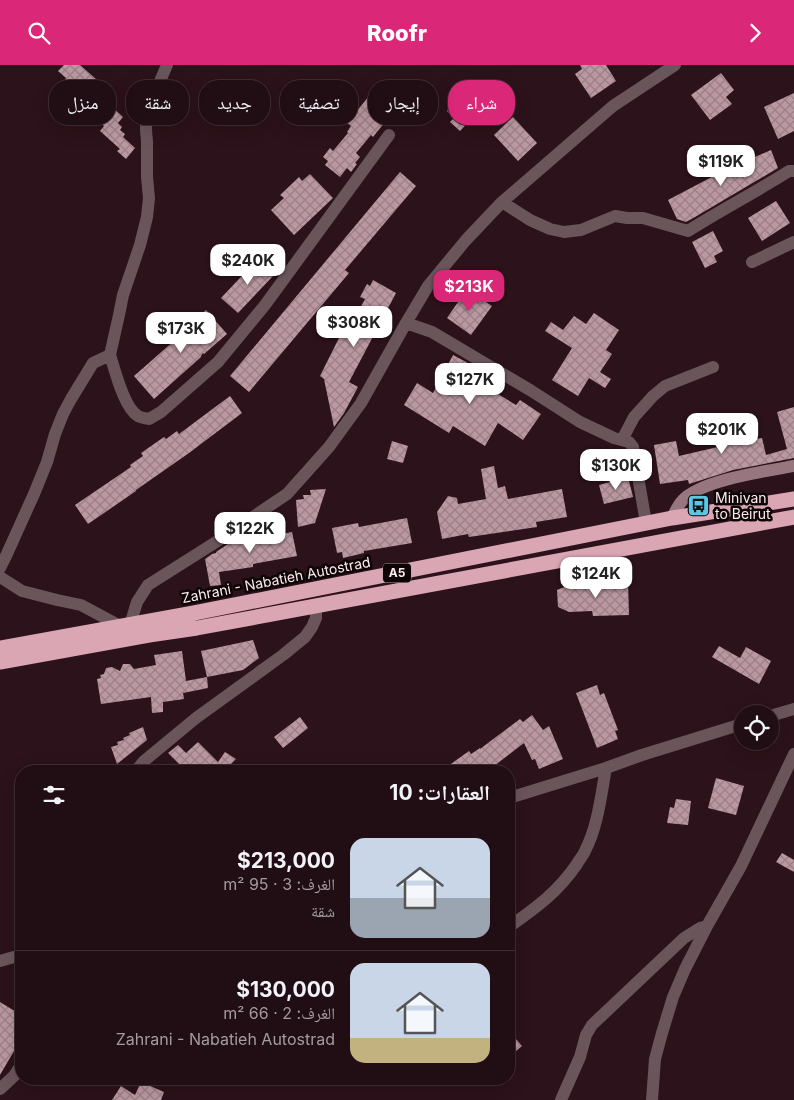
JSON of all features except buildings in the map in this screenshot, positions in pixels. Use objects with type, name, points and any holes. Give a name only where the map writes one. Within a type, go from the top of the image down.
[{"type":"highway","name":"Zahrani - Nabatieh Autostrad","points":[[196,621],[646,523],[794,499]]},
{"type":"highway","name":"Zahrani - Nabatieh Autostrad","points":[[0,663],[147,628],[316,605],[794,517]]},
{"type":"highway","name":"Zahrani - Nabatieh Autostrad","points":[[0,649],[126,626],[147,628]]},
{"type":"main road","points":[[672,518],[683,500],[710,484],[794,466]]},
{"type":"street","points":[[167,65],[146,114],[149,198],[147,217],[140,245],[123,295],[110,355],[124,397],[137,416],[149,419],[161,412],[218,361],[265,305],[389,135]]},
{"type":"street","points":[[0,577],[22,591],[82,605],[126,626],[137,602],[148,585],[287,494],[329,447],[361,403],[428,286],[466,240],[502,202],[613,106],[675,65]]},
{"type":"street","points":[[502,202],[530,220],[550,229],[564,232],[581,230],[615,216],[644,218],[688,231],[790,171],[794,171]]},
{"type":"street","points":[[752,262],[794,242]]},
{"type":"street","points":[[406,323],[432,332],[580,422],[629,443],[633,447],[646,523]]},
{"type":"street","points":[[0,568],[34,494],[47,462],[55,434],[78,385],[93,363],[110,355]]},
{"type":"street","points":[[622,440],[634,417],[665,386],[713,367]]},
{"type":"street","points":[[141,765],[196,718],[305,637],[316,618],[316,605]]},
{"type":"street","points":[[779,713],[794,709]]},
{"type":"street","points":[[515,797],[642,755],[734,727]]},
{"type":"street","points":[[652,1100],[655,1059],[673,997],[685,969],[741,866],[794,754]]},
{"type":"street","points":[[515,923],[552,894],[567,878],[585,851],[596,822],[606,768]]},
{"type":"street","points":[[561,1100],[580,1057],[586,1035],[592,1025],[684,938],[700,928],[707,927]]},
{"type":"street","points":[[0,961],[15,957]]},
{"type":"street","points":[[0,1089],[15,1074]]},
{"type":"place","name":"Minivan to Beirut","points":[[699,506]]}]
